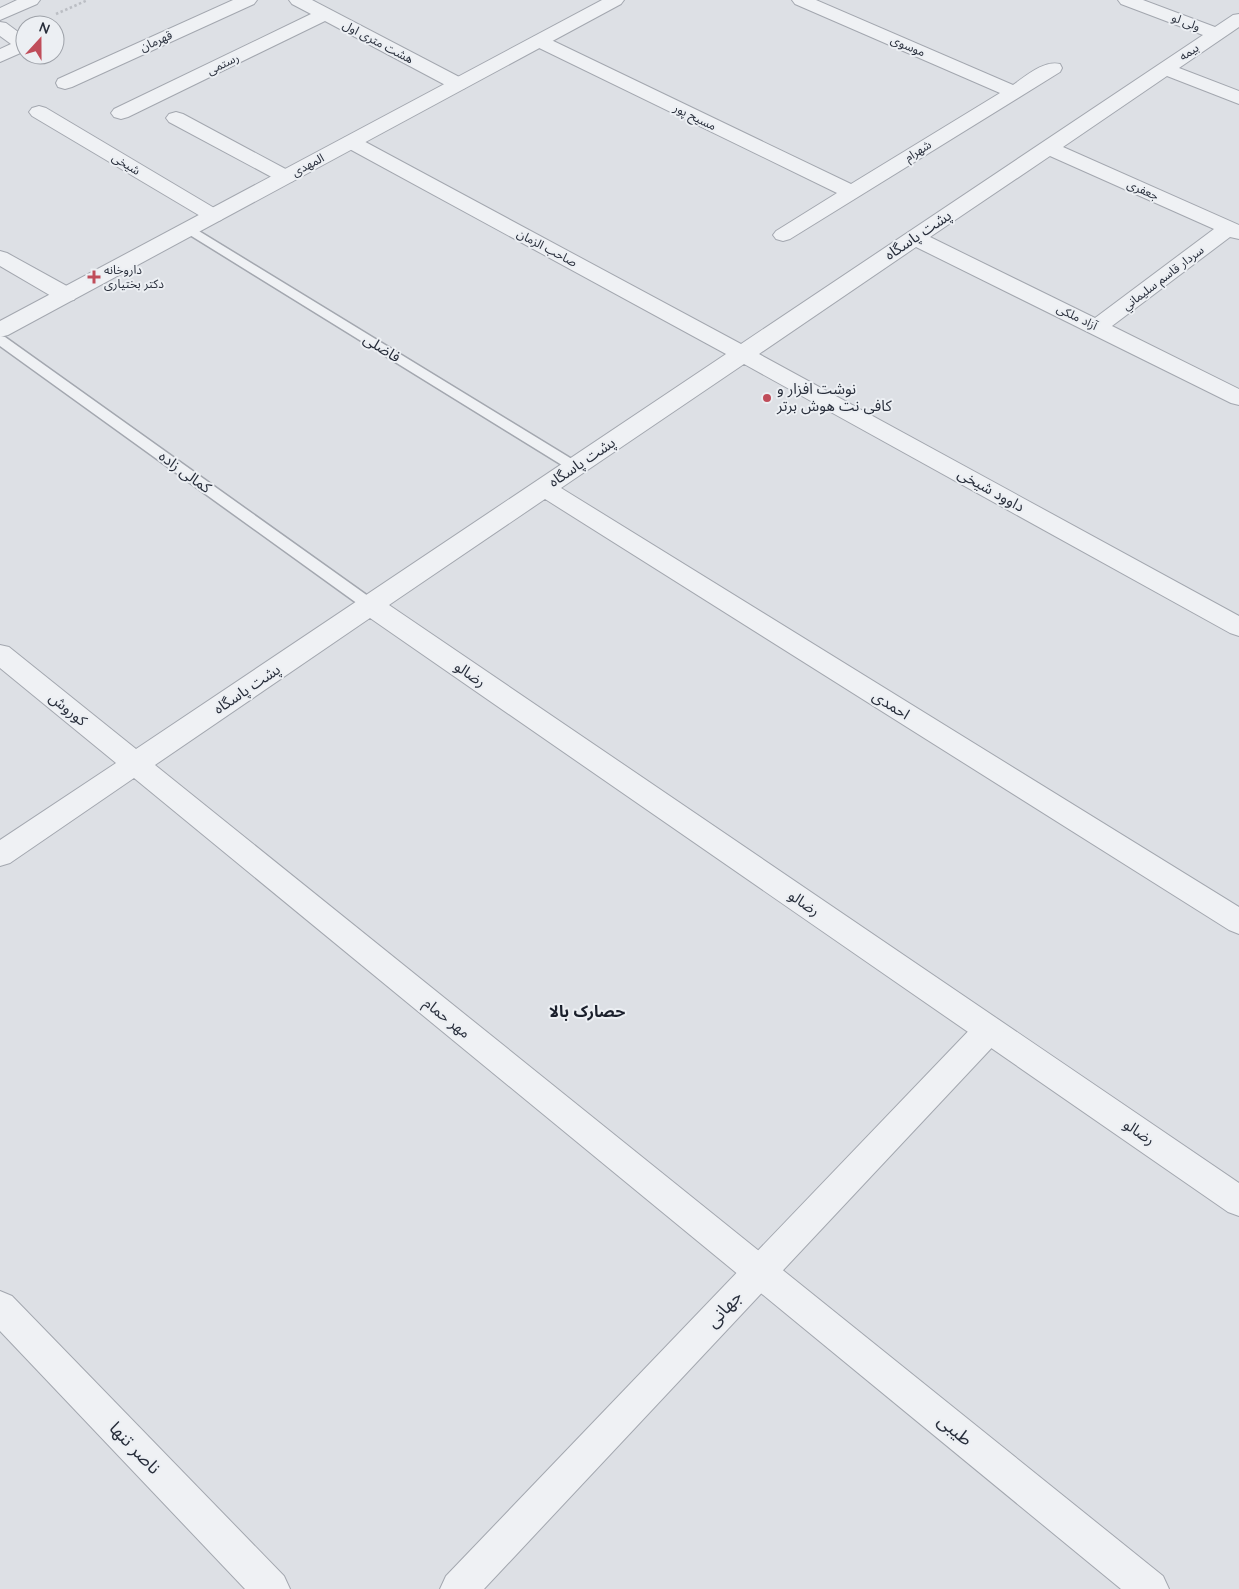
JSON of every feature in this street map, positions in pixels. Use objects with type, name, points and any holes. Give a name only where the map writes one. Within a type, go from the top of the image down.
[{"type":"street","points":[[0,15],[31,0]]},
{"type":"street","name":"قهرمان","points":[[64,83],[248,0]]},
{"type":"street","name":"هشت متری اول","points":[[298,0],[458,84]]},
{"type":"street","name":"المهدی","points":[[0,330],[615,0]]},
{"type":"street","name":"موسوی","points":[[801,0],[1014,92]]},
{"type":"street","name":"ولی لو","points":[[1127,0],[1216,34]]},
{"type":"street","name":"رستمی","points":[[121,113],[325,14]]},
{"type":"street","name":"بیمه","points":[[1165,69],[1239,19]]},
{"type":"street","points":[[0,27],[15,38]]},
{"type":"street","name":"مسیح پور","points":[[539,41],[851,192]]},
{"type":"street","points":[[0,56],[15,49]]},
{"type":"street","name":"شهرام","points":[[783,235],[1053,68]]},
{"type":"street","points":[[1165,69],[1239,98]]},
{"type":"street","name":"پشت پاسگاه","points":[[0,855],[1165,69]]},
{"type":"street","name":"شیخی","points":[[39,112],[214,216]]},
{"type":"street","points":[[176,118],[286,177]]},
{"type":"street","name":"صاحب الزمان","points":[[351,142],[742,354]]},
{"type":"street","name":"جعفری","points":[[1048,148],[1234,230]]},
{"type":"street","name":"سردار قاسم سليماني","points":[[1097,327],[1234,230]]},
{"type":"street","name":"آزاد ملکی","points":[[914,238],[1239,398]]},
{"type":"street","points":[[0,257],[66,295]]},
{"type":"street","name":"داوود شیخی","points":[[742,354],[1239,627]]},
{"type":"street","name":"احمدی","points":[[544,488],[1239,922]]},
{"type":"street","name":"رضالو","points":[[370,605],[1239,1201]]},
{"type":"street","name":"کوروش","points":[[0,654],[135,764]]},
{"type":"street","name":"مهر حمام","points":[[135,764],[759,1271]]},
{"type":"street","name":"جهانی","points":[[459,1589],[989,1030]]},
{"type":"street","name":"طیبی","points":[[759,1271],[1150,1589]]},
{"type":"street","name":"ناصر تنها","points":[[0,1308],[271,1589]]},
{"type":"lane","name":"فاضلی","points":[[189,229],[575,467]]},
{"type":"lane","name":"کمالی زاده","points":[[0,340],[370,605]]},
{"type":"path","points":[[55,14],[88,0]]},
{"type":"place","name":"داروخانه دکتر بختیاری","points":[[94,277]]},
{"type":"place","name":"نوشت افزار و کافی نت هوش برتر","points":[[767,398]]},
{"type":"district","name":"حصارک بالا","points":[[587,1011]]}]
